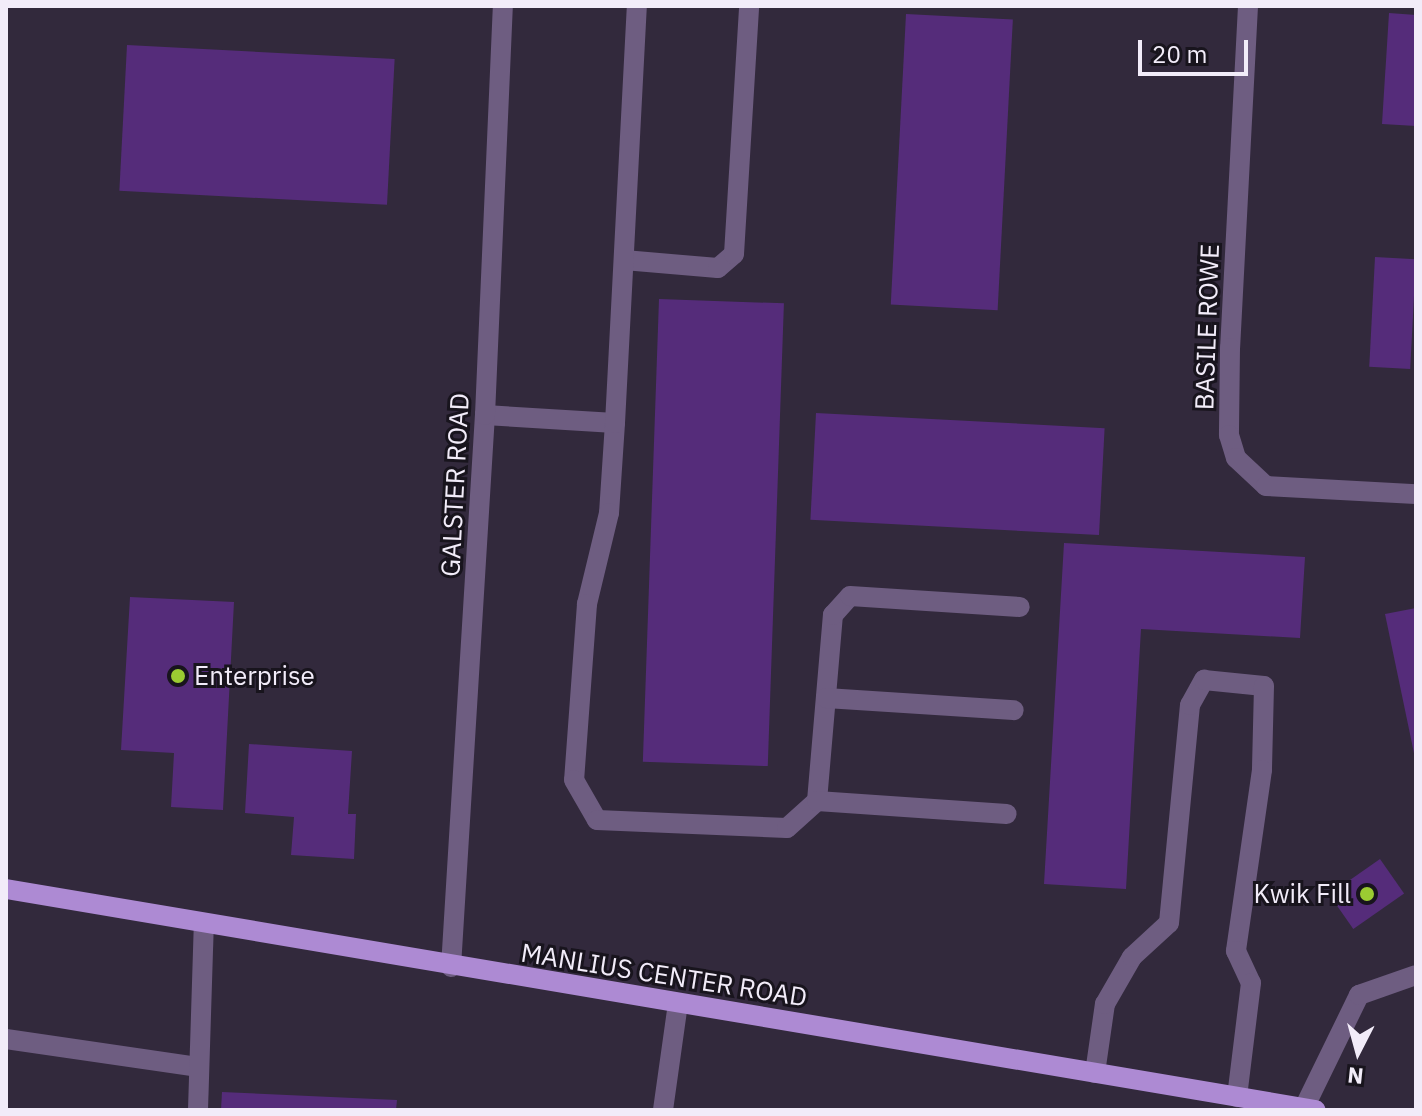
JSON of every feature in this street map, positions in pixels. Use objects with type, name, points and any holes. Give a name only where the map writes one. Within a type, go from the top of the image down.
[{"type":"main road","name":"MANLIUS CENTER ROAD","points":[[6,889],[451,967],[1309,1109]]},
{"type":"street","name":"GALSTER ROAD","points":[[451,967],[485,415],[503,6]]},
{"type":"street","points":[[637,6],[609,513],[587,604],[574,780],[597,820],[787,828],[817,801],[833,615],[850,596],[1020,607]]},
{"type":"street","points":[[624,260],[718,268],[734,254],[749,6]]},
{"type":"street","name":"BASILE ROWE","points":[[1248,6],[1230,348],[1229,435],[1236,458],[1266,486],[1416,494]]},
{"type":"street","points":[[485,415],[615,423]]},
{"type":"street","points":[[1095,1073],[1105,1004],[1132,957],[1169,923],[1190,705],[1204,680],[1264,686],[1262,770],[1236,951],[1251,983],[1237,1097]]},
{"type":"street","points":[[826,698],[1014,710]]},
{"type":"street","points":[[817,801],[1007,814]]},
{"type":"street","points":[[198,1110],[204,923]]},
{"type":"street","points":[[1309,1109],[1359,995],[1416,975]]},
{"type":"street","points":[[663,1110],[678,1003]]},
{"type":"street","points":[[6,1039],[199,1067]]},
{"type":"building","points":[[1389,13],[1416,15],[1416,126],[1382,124]]},
{"type":"building","points":[[906,14],[1013,20],[998,310],[891,305]]},
{"type":"building","points":[[127,45],[395,59],[387,205],[119,191]]},
{"type":"building","points":[[1375,257],[1416,259],[1410,369],[1369,367]]},
{"type":"building","points":[[659,299],[784,303],[768,766],[643,762]]},
{"type":"building","points":[[816,413],[1105,428],[1099,535],[810,520]]},
{"type":"building","points":[[1064,543],[1305,557],[1300,638],[1141,629],[1126,889],[1044,884]]},
{"type":"building","name":"Enterprise","points":[[130,597],[234,602],[223,810],[171,807],[174,753],[121,750]]},
{"type":"building","points":[[1416,608],[1416,758],[1415,758],[1385,614]]},
{"type":"building","points":[[249,744],[352,751],[348,814],[356,814],[354,859],[291,855],[294,817],[245,813]]},
{"type":"building","name":"Kwik Fill","points":[[1380,859],[1404,893],[1353,929],[1329,895]]},
{"type":"building","points":[[222,1092],[397,1100],[396,1110],[221,1110]]},
{"type":"place","name":"Enterprise","points":[[178,676]]},
{"type":"place","name":"Kwik Fill","points":[[1367,894]]}]
